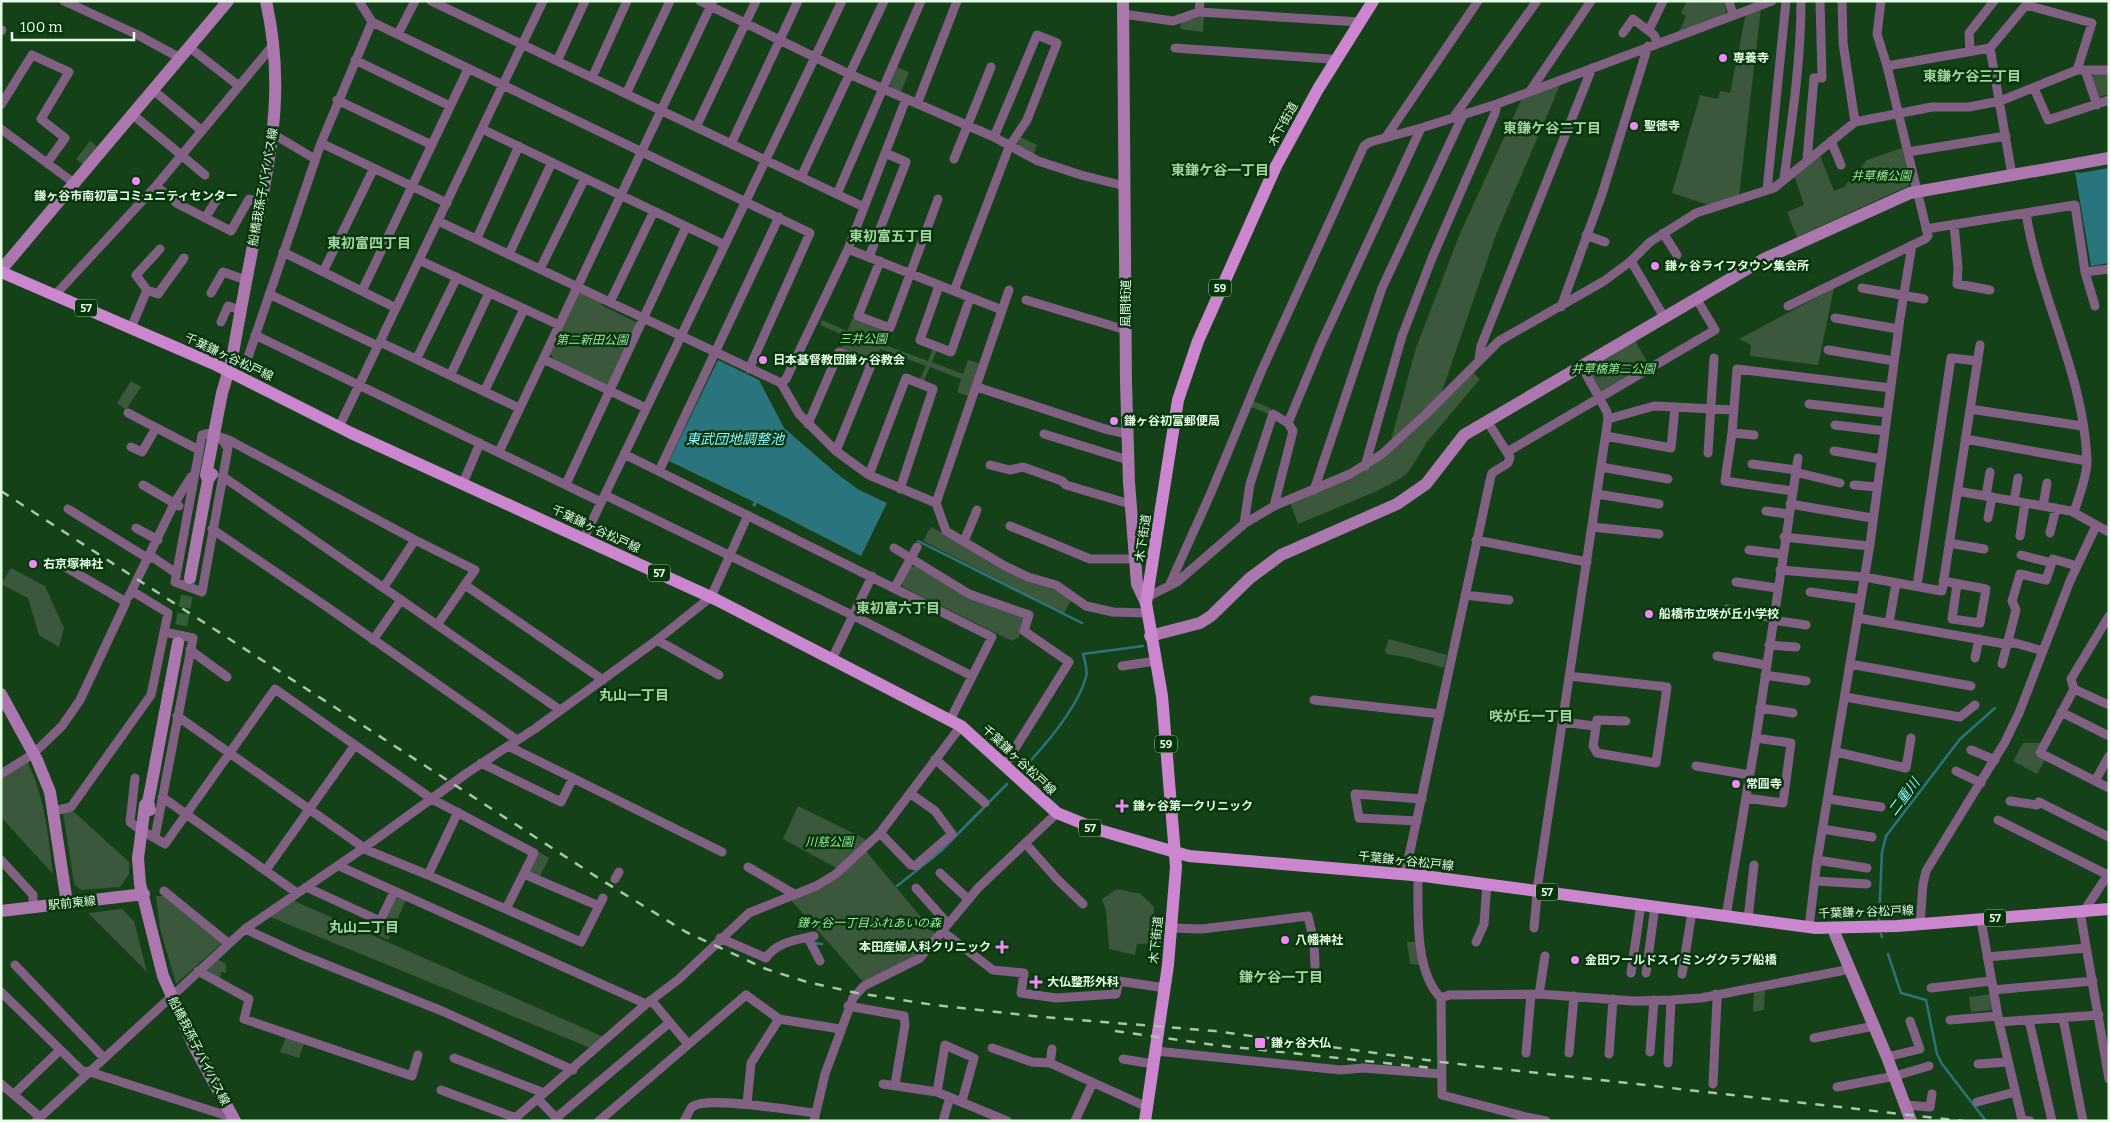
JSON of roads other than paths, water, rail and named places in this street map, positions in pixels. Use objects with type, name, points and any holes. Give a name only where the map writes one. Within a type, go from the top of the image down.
[{"type":"main road","name":"木下街道","points":[[1145,1121],[1172,928],[1175,852],[1162,696],[1150,636],[1146,604],[1173,429],[1187,368],[1276,166],[1373,1]]},
{"type":"main road","name":"千葉鎌ヶ谷松戸線","points":[[1,271],[229,371],[339,427],[711,597],[832,659],[955,723],[1057,813],[1086,827],[1189,856],[1405,874],[1487,883],[1692,912],[1833,929],[2083,914],[2109,910]]},
{"type":"street","points":[[64,1],[136,34],[180,58]]},
{"type":"street","points":[[1,271],[228,1]]},
{"type":"street","name":"船橋我孫子バイパス線","points":[[190,578],[208,480],[206,475],[218,435],[274,134],[276,88],[274,43],[266,1]]},
{"type":"street","points":[[359,1],[372,22],[810,233],[748,369]]},
{"type":"street","points":[[398,34],[415,1]]},
{"type":"street","points":[[431,1],[864,207]]},
{"type":"street","points":[[557,61],[585,1]]},
{"type":"street","points":[[592,78],[627,1]]},
{"type":"street","points":[[626,94],[670,1]]},
{"type":"street","points":[[700,1],[712,4],[745,23],[849,74],[994,137],[1009,147],[1038,161],[1081,175],[1125,186]]},
{"type":"street","points":[[696,127],[756,1]]},
{"type":"street","points":[[730,144],[798,1]]},
{"type":"street","points":[[584,538],[842,1]]},
{"type":"street","points":[[801,177],[884,1]]},
{"type":"street","points":[[837,194],[921,1]]},
{"type":"street","points":[[917,104],[957,1]]},
{"type":"street","points":[[1199,12],[1200,1]]},
{"type":"street","points":[[1386,137],[1478,1]]},
{"type":"street","points":[[1453,118],[1537,1]]},
{"type":"street","points":[[1530,91],[1591,1]]},
{"type":"street","points":[[1649,30],[1663,1]]},
{"type":"street","points":[[1729,1],[1733,15]]},
{"type":"street","points":[[1169,586],[1210,495],[1260,372],[1364,146],[1370,142],[1497,104],[1772,1]]},
{"type":"street","points":[[1767,190],[1786,1]]},
{"type":"street","points":[[1784,178],[1794,110],[1801,26],[1801,1]]},
{"type":"street","points":[[1807,160],[1814,78],[1822,78],[1820,1]]},
{"type":"street","points":[[1842,1],[1843,43],[1855,122]]},
{"type":"street","points":[[1788,306],[1928,236],[1887,66],[1877,34],[1881,1]]},
{"type":"street","points":[[1970,51],[1969,32],[1994,1]]},
{"type":"street","points":[[339,427],[482,129],[540,2]]},
{"type":"street","points":[[499,452],[712,4]]},
{"type":"street","points":[[1887,66],[1990,48],[2026,4],[2092,23],[2081,70],[2097,105]]},
{"type":"street","points":[[1123,8],[1173,21],[1199,12],[1360,22]]},
{"type":"street","name":"風間街道","points":[[1123,8],[1128,460],[1137,584],[1146,604]]},
{"type":"street","points":[[1623,33],[1633,18],[1649,30],[1658,43]]},
{"type":"street","points":[[246,363],[315,159],[337,100],[372,22]]},
{"type":"street","points":[[954,290],[1009,147],[1027,120],[1057,43],[1037,35],[994,137]]},
{"type":"street","points":[[56,294],[156,186],[274,43]]},
{"type":"street","points":[[1561,307],[1648,46]]},
{"type":"street","points":[[189,47],[239,86]]},
{"type":"street","points":[[1175,48],[1330,59],[1335,63]]},
{"type":"street","points":[[1990,48],[2012,175]]},
{"type":"street","points":[[1,105],[32,55],[69,72],[42,119],[65,138],[47,163]]},
{"type":"street","points":[[355,60],[450,106]]},
{"type":"street","points":[[954,159],[991,67]]},
{"type":"street","points":[[1478,359],[1481,346],[1592,68]]},
{"type":"street","points":[[362,291],[468,69]]},
{"type":"street","points":[[1009,290],[936,504],[946,531],[1005,566],[1028,577],[1056,585],[1086,606],[1113,612],[1146,604],[1210,556],[1244,524],[1274,506],[1365,466],[1382,454],[1426,414],[1478,359],[1499,340],[1561,307],[1604,281],[1663,233],[1696,213],[1774,188],[1855,122],[1932,107],[1969,107],[2000,101],[2081,70],[2109,70]]},
{"type":"street","points":[[2034,88],[2048,120],[2109,100]]},
{"type":"street","points":[[153,90],[201,130]]},
{"type":"street","points":[[781,383],[786,379],[848,249],[906,99]]},
{"type":"street","points":[[337,100],[432,145]]},
{"type":"street","points":[[1365,466],[1402,336],[1432,258],[1497,104]]},
{"type":"street","points":[[132,114],[205,175]]},
{"type":"street","points":[[1314,490],[1382,288],[1462,115]]},
{"type":"street","points":[[1288,424],[1320,346],[1421,128]]},
{"type":"street","points":[[1,129],[74,183]]},
{"type":"street","points":[[482,129],[725,245]]},
{"type":"street","points":[[274,134],[315,159]]},
{"type":"street","points":[[1908,152],[2006,136]]},
{"type":"street","points":[[1831,141],[1841,164]]},
{"type":"street","points":[[321,143],[447,203]]},
{"type":"street","points":[[477,238],[519,146]]},
{"type":"street","points":[[869,257],[906,162],[885,153]]},
{"type":"street","points":[[1150,636],[1200,623],[1211,616],[1264,567],[1281,555],[1397,504],[1414,494],[1426,484],[1458,441],[1488,420],[1764,259],[1876,206],[1917,191],[2109,158]]},
{"type":"street","points":[[509,254],[552,162]]},
{"type":"street","points":[[324,272],[374,168]]},
{"type":"street","points":[[540,269],[585,178]]},
{"type":"street","points":[[156,186],[178,204],[231,231],[249,199],[261,202]]},
{"type":"street","points":[[205,218],[221,193]]},
{"type":"street","points":[[880,261],[858,316],[890,328],[938,199]]},
{"type":"street","points":[[1926,229],[2075,205],[2085,272],[2095,306]]},
{"type":"street","points":[[610,302],[654,211]]},
{"type":"street","points":[[2026,213],[2031,245],[2077,391],[2087,460],[2074,512]]},
{"type":"street","points":[[659,471],[779,218]]},
{"type":"street","points":[[438,221],[781,383],[798,414],[836,451],[869,475],[936,504]]},
{"type":"street","points":[[1954,224],[1958,268],[1957,284],[1990,290]]},
{"type":"street","points":[[566,484],[686,227]]},
{"type":"street","points":[[1663,233],[1677,255]]},
{"type":"street","points":[[1586,236],[1605,242]]},
{"type":"street","points":[[1810,927],[1817,860],[1829,799],[1858,618],[1898,329],[1912,245]]},
{"type":"street","points":[[160,249],[136,275],[147,290],[158,294],[184,258]]},
{"type":"street","points":[[848,249],[1002,310]]},
{"type":"street","points":[[283,252],[396,308]]},
{"type":"street","points":[[419,260],[559,325]]},
{"type":"street","points":[[1630,261],[1664,316]]},
{"type":"street","points":[[2085,272],[2109,269]]},
{"type":"street","points":[[211,294],[223,272],[246,280]]},
{"type":"street","points":[[417,358],[456,277]]},
{"type":"street","points":[[939,286],[920,340],[936,347],[951,352],[970,298]]},
{"type":"street","points":[[1862,288],[1924,299]]},
{"type":"street","points":[[131,328],[147,290]]},
{"type":"street","points":[[451,374],[489,293]]},
{"type":"street","points":[[269,294],[379,344],[417,358],[519,408]]},
{"type":"street","points":[[1508,452],[1715,330],[1696,298]]},
{"type":"street","points":[[1026,300],[1126,330]]},
{"type":"street","points":[[221,322],[228,306],[240,310]]},
{"type":"street","points":[[485,390],[524,309]]},
{"type":"street","points":[[1835,318],[1898,329]]},
{"type":"street","points":[[255,335],[566,484],[603,498],[730,556],[972,676]]},
{"type":"street","points":[[1780,570],[1864,577],[1942,591],[1980,345]]},
{"type":"street","points":[[1828,350],[1894,361]]},
{"type":"street","points":[[808,424],[839,352],[871,365],[836,451]]},
{"type":"street","points":[[1708,453],[1714,358]]},
{"type":"street","points":[[1917,586],[1950,358],[1978,362]]},
{"type":"street","points":[[543,359],[646,408]]},
{"type":"street","points":[[1534,928],[1536,890],[1608,419],[1600,398],[1581,365]]},
{"type":"street","points":[[1792,491],[1725,481],[1732,433],[1737,369],[1891,388]]},
{"type":"street","points":[[869,475],[906,378],[934,389],[900,489]]},
{"type":"street","points":[[977,387],[1105,429],[1127,434]]},
{"type":"street","points":[[1809,404],[1887,414]]},
{"type":"street","points":[[1608,419],[1654,406],[1734,410]]},
{"type":"street","points":[[1606,436],[1671,448],[1675,408]]},
{"type":"street","points":[[1970,410],[2082,426]]},
{"type":"street","points":[[128,413],[199,450]]},
{"type":"street","points":[[1244,524],[1250,484],[1273,414],[1288,424],[1293,431],[1274,506]]},
{"type":"street","points":[[1405,874],[1491,476],[1492,473],[1508,463],[1510,457],[1488,420]]},
{"type":"street","points":[[1835,425],[1885,431]]},
{"type":"street","points":[[131,447],[142,452],[156,428]]},
{"type":"street","points":[[1732,433],[1754,435]]},
{"type":"street","points":[[1044,434],[1128,460]]},
{"type":"street","points":[[218,435],[228,448],[202,592],[174,582],[202,435],[218,435],[475,570],[437,625]]},
{"type":"street","points":[[1965,439],[2087,460]]},
{"type":"street","points":[[462,484],[480,443]]},
{"type":"street","points":[[1834,451],[1881,459]]},
{"type":"street","points":[[441,1090],[519,1118],[541,1096],[573,1070],[648,1002],[679,980],[720,938],[748,913],[816,886],[836,874],[880,833],[911,794],[935,759],[955,723],[972,676],[992,637],[895,587],[624,454]]},
{"type":"street","points":[[1726,916],[1756,738],[1784,537],[1798,458]]},
{"type":"street","points":[[990,464],[1010,470],[1023,467],[1062,481],[1066,486],[1130,504]]},
{"type":"street","points":[[1752,464],[1796,471],[1840,483]]},
{"type":"street","points":[[1602,467],[1668,479]]},
{"type":"street","points":[[1,774],[33,754],[62,726],[80,700],[126,602],[150,558],[174,504],[195,470]]},
{"type":"street","points":[[1988,518],[1990,472]]},
{"type":"street","points":[[222,476],[560,710]]},
{"type":"street","points":[[2014,501],[2018,478]]},
{"type":"street","points":[[2043,506],[2047,483]]},
{"type":"street","points":[[143,485],[174,504],[188,508]]},
{"type":"street","points":[[1854,485],[1877,487]]},
{"type":"street","points":[[1957,491],[2074,512],[2109,532]]},
{"type":"street","points":[[1597,494],[1659,504]]},
{"type":"street","points":[[2020,536],[2025,503]]},
{"type":"street","points":[[1790,504],[1872,518]]},
{"type":"street","points":[[2050,534],[2056,508]]},
{"type":"street","points":[[68,509],[176,573]]},
{"type":"street","points":[[964,541],[978,510]]},
{"type":"street","points":[[1766,510],[1788,514]]},
{"type":"street","points":[[1,1084],[14,1094],[38,1119],[245,929],[339,866],[560,710],[657,640],[711,597],[748,515]]},
{"type":"street","points":[[1010,526],[1090,559],[1135,559]]},
{"type":"street","points":[[1920,924],[1924,877],[1995,760],[2019,713],[2077,566],[2096,526]]},
{"type":"street","points":[[1592,527],[1660,534]]},
{"type":"street","points":[[136,528],[158,540]]},
{"type":"street","points":[[212,529],[517,740]]},
{"type":"street","points":[[1784,537],[1869,546]]},
{"type":"street","points":[[384,587],[415,540]]},
{"type":"street","points":[[1476,540],[1587,562]]},
{"type":"street","points":[[1949,543],[1984,549]]},
{"type":"street","points":[[895,587],[912,560],[917,546]]},
{"type":"street","points":[[894,548],[969,594],[1029,615],[1024,631],[1069,662],[1012,773]]},
{"type":"street","points":[[1749,550],[1782,554]]},
{"type":"street","points":[[2021,555],[2052,563]]},
{"type":"street","points":[[2002,664],[2016,610],[2012,601],[2020,574],[2046,580],[2053,559],[2077,566]]},
{"type":"street","points":[[62,565],[126,602]]},
{"type":"street","points":[[832,659],[872,576]]},
{"type":"street","points":[[1944,581],[1986,589],[1980,622],[1952,619],[1957,584]]},
{"type":"street","points":[[1736,582],[1777,588]]},
{"type":"street","points":[[1889,623],[1896,583]]},
{"type":"street","points":[[465,585],[602,680]]},
{"type":"street","points":[[54,811],[71,808],[151,696],[168,613],[132,591]]},
{"type":"street","points":[[1810,592],[1860,599]]},
{"type":"street","points":[[1465,595],[1509,600]]},
{"type":"street","points":[[373,640],[401,600]]},
{"type":"street","points":[[1727,609],[1806,625]]},
{"type":"street","points":[[2109,616],[2071,679],[2074,689],[2040,753],[2109,788]]},
{"type":"street","points":[[1858,618],[2043,651]]},
{"type":"street","points":[[148,834],[162,797],[193,638],[164,632]]},
{"type":"street","points":[[1975,658],[1979,639]]},
{"type":"street","points":[[657,640],[719,676]]},
{"type":"street","name":"船橋我孫子バイパス線","points":[[178,643],[148,802],[150,805],[147,884],[144,894],[160,967],[170,996],[194,1046],[235,1119]]},
{"type":"street","points":[[1769,645],[1796,648]]},
{"type":"street","points":[[190,650],[227,677]]},
{"type":"street","points":[[1718,656],[1766,665]]},
{"type":"street","points":[[1122,666],[1156,662]]},
{"type":"street","points":[[1850,664],[1971,686]]},
{"type":"street","points":[[1765,675],[1806,681]]},
{"type":"street","points":[[1569,676],[1667,686],[1656,763],[1597,753],[1592,746],[1595,726],[1599,719],[1626,721]]},
{"type":"street","points":[[135,778],[130,822],[165,844],[275,689],[432,800],[534,853],[506,909]]},
{"type":"street","points":[[2074,689],[2109,705]]},
{"type":"street","points":[[1,694],[44,774],[54,811],[67,903]]},
{"type":"street","points":[[1845,697],[1960,717],[1975,705]]},
{"type":"street","points":[[1314,700],[1440,714]]},
{"type":"street","points":[[1760,708],[1793,713]]},
{"type":"street","points":[[2062,712],[2109,736]]},
{"type":"street","points":[[177,716],[367,850],[581,942],[601,902],[524,874]]},
{"type":"street","points":[[1562,722],[1595,726]]},
{"type":"street","points":[[1746,798],[1782,802],[1791,743],[1756,738]]},
{"type":"street","points":[[1836,752],[1906,768],[1911,738]]},
{"type":"street","points":[[266,870],[355,745]]},
{"type":"street","points":[[508,746],[722,852]]},
{"type":"street","points":[[1971,750],[1995,760]]},
{"type":"street","points":[[2095,781],[2109,756]]},
{"type":"street","points":[[935,759],[985,803]]},
{"type":"street","points":[[481,764],[561,802],[573,778]]},
{"type":"street","points":[[1696,766],[1750,775]]},
{"type":"street","points":[[1956,771],[1981,783]]},
{"type":"street","points":[[880,833],[911,866],[915,866],[952,834],[936,811],[911,794]]},
{"type":"street","points":[[1417,821],[1360,818],[1355,794],[1422,799]]},
{"type":"street","points":[[162,797],[297,893]]},
{"type":"street","points":[[1829,799],[1881,807]]},
{"type":"street","points":[[2010,801],[2037,806],[2039,802],[2109,837]]},
{"type":"street","points":[[428,875],[458,812]]},
{"type":"street","points":[[684,1121],[693,1107],[706,1102],[747,1104],[815,1117],[848,1006],[864,986],[920,958],[968,899],[1057,813]]},
{"type":"street","points":[[1998,820],[2108,874],[2083,914],[2086,948],[2109,1079]]},
{"type":"street","points":[[1822,829],[1872,837]]},
{"type":"street","points":[[1025,844],[1056,879],[1083,904]]},
{"type":"street","points":[[1,860],[33,895],[33,907]]},
{"type":"street","points":[[1817,860],[1867,868]]},
{"type":"street","points":[[1748,919],[1754,865]]},
{"type":"street","points":[[339,866],[394,892],[648,1002],[688,1044]]},
{"type":"street","points":[[748,867],[794,894]]},
{"type":"street","points":[[940,873],[968,899]]},
{"type":"street","points":[[1418,881],[1418,920],[1426,973],[1432,990],[1441,998],[1442,1095],[1526,1119],[1546,1121]]},
{"type":"street","points":[[1816,881],[1867,884]]},
{"type":"street","points":[[1476,942],[1484,924],[1487,883]]},
{"type":"street","points":[[306,887],[380,921],[394,892]]},
{"type":"street","points":[[916,888],[948,924]]},
{"type":"street","points":[[164,891],[228,943]]},
{"type":"street","name":"駅前東線","points":[[2,910],[144,894]]},
{"type":"street","points":[[1632,973],[1640,904]]},
{"type":"street","points":[[1646,973],[1655,906]]},
{"type":"street","points":[[1682,974],[1692,912]]},
{"type":"street","points":[[1172,928],[1202,929],[1308,916],[1314,942],[1315,966]]},
{"type":"street","points":[[1982,926],[1998,1019],[2015,1092],[2022,1120],[2030,1121]]},
{"type":"street","points":[[245,929],[442,1011],[573,1070]]},
{"type":"street","points":[[942,931],[993,970],[1024,973],[1021,993],[1056,998],[1116,994],[1119,981],[1165,988]]},
{"type":"street","points":[[1836,934],[1895,1076],[1911,1121]]},
{"type":"street","points":[[720,938],[766,958],[770,951],[784,943],[811,937],[820,962]]},
{"type":"street","points":[[1987,958],[2086,948]]},
{"type":"street","points":[[1526,1053],[1535,994],[1545,956]]},
{"type":"street","points":[[15,965],[104,1058]]},
{"type":"street","points":[[1441,998],[1449,995],[1535,994],[1654,1000],[1701,998],[1851,970]]},
{"type":"street","points":[[198,971],[249,999],[244,1019],[412,1076],[418,1055]]},
{"type":"street","points":[[1931,988],[2093,982]]},
{"type":"street","points":[[1,992],[82,1071],[235,1119]]},
{"type":"street","points":[[1713,1084],[1716,994]]},
{"type":"street","points":[[599,1121],[746,995],[779,1019],[840,1029]]},
{"type":"street","points":[[1569,1054],[1574,996]]},
{"type":"street","points":[[1609,1054],[1613,999]]},
{"type":"street","points":[[1650,1052],[1654,1000]]},
{"type":"street","points":[[1668,1063],[1671,1000]]},
{"type":"street","points":[[848,1006],[904,1016],[905,1025],[894,1085]]},
{"type":"street","points":[[1950,1020],[2029,1020],[2099,1015]]},
{"type":"street","points":[[2063,1018],[2084,1121]]},
{"type":"street","points":[[747,1104],[751,1063],[779,1019]]},
{"type":"street","points":[[1887,1057],[1920,1048],[1910,1020]]},
{"type":"street","points":[[2029,1020],[2052,1121]]},
{"type":"street","points":[[454,1058],[541,1096],[558,1119],[669,1023]]},
{"type":"street","points":[[1814,1038],[1874,1026]]},
{"type":"street","points":[[937,1092],[946,1045],[974,1058],[962,1101]]},
{"type":"street","points":[[992,1048],[1037,1066],[1050,1063],[1092,1084],[1147,1107]]},
{"type":"street","points":[[1050,1063],[1052,1049]]},
{"type":"street","points":[[14,1094],[60,1050]]},
{"type":"street","points":[[1156,1051],[1341,1070],[1363,1068],[1441,1074]]},
{"type":"street","points":[[1124,1060],[1154,1064]]},
{"type":"street","points":[[1978,1064],[2008,1062]]},
{"type":"street","points":[[1837,1087],[1895,1076],[1929,1066]]},
{"type":"street","points":[[883,1084],[937,1092],[1007,1121]]},
{"type":"street","points":[[1075,1121],[1092,1084]]},
{"type":"street","points":[[1977,1102],[2015,1092]]},
{"type":"street","points":[[1906,1105],[1930,1107],[1932,1094]]},
{"type":"street","points":[[943,1121],[950,1097]]},
{"type":"water","points":[[2109,168],[2109,263],[2091,266],[2075,172],[2080,173]]},
{"type":"water","name":"東武団地調整池","points":[[718,360],[759,380],[784,428],[836,473],[859,490],[887,503],[861,556],[757,503],[755,507],[752,505],[754,502],[669,461]]},
{"type":"waterway","points":[[918,541],[1082,623]]},
{"type":"waterway","points":[[1020,772],[1048,740],[1075,702],[1087,675],[1083,654],[1143,646]]},
{"type":"waterway","name":"二重川","points":[[1879,920],[1882,852],[1886,836],[1960,739],[1995,708]]},
{"type":"waterway","points":[[897,886],[941,851],[1007,784]]},
{"type":"waterway","points":[[814,943],[822,944]]},
{"type":"waterway","name":"二重川","points":[[1888,954],[1901,993],[1926,1000],[1937,1054],[1942,1064],[1986,1121]]},
{"type":"tunnel","points":[[178,643],[190,578]]},
{"type":"railway","points":[[1,491],[603,881],[686,932],[766,969],[807,982],[857,993],[934,1005],[1042,1017],[1215,1031],[1441,1062],[1963,1121]]},
{"type":"railway","points":[[1115,1031],[1215,1045],[1432,1068]]},
{"type":"place","name":"専養寺","points":[[1723,58]]},
{"type":"place","name":"聖徳寺","points":[[1634,126]]},
{"type":"place","name":"鎌ヶ谷市南初富コミュニティセンター","points":[[136,181]]},
{"type":"place","name":"鎌ヶ谷ライフタウン集会所","points":[[1655,266]]},
{"type":"place","name":"日本基督教団鎌ヶ谷教会","points":[[763,360]]},
{"type":"place","name":"鎌ヶ谷初富郵便局","points":[[1114,421]]},
{"type":"place","name":"右京塚神社","points":[[33,564]]},
{"type":"place","name":"船橋市立咲が丘小学校","points":[[1649,614]]},
{"type":"place","name":"常圓寺","points":[[1736,784]]},
{"type":"place","name":"鎌ヶ谷第一クリニック","points":[[1122,806]]},
{"type":"place","name":"八幡神社","points":[[1285,940]]},
{"type":"place","name":"本田産婦人科クリニック","points":[[1002,947]]},
{"type":"place","name":"金田ワールドスイミングクラブ船橋","points":[[1575,960]]},
{"type":"place","name":"大仏整形外科","points":[[1036,982]]},
{"type":"place","name":"鎌ヶ谷大仏","points":[[1260,1043]]},
{"type":"district","name":"東鎌ケ谷三丁目","points":[[1972,76]]},
{"type":"district","name":"東鎌ケ谷二丁目","points":[[1552,128]]},
{"type":"district","name":"東鎌ケ谷一丁目","points":[[1220,170]]},
{"type":"district","name":"東初富五丁目","points":[[891,236]]},
{"type":"district","name":"東初富四丁目","points":[[369,243]]},
{"type":"district","name":"東初富六丁目","points":[[898,608]]},
{"type":"district","name":"丸山一丁目","points":[[634,695]]},
{"type":"district","name":"咲が丘一丁目","points":[[1531,716]]},
{"type":"district","name":"丸山二丁目","points":[[364,927]]},
{"type":"district","name":"鎌ケ谷一丁目","points":[[1281,977]]},
{"type":"park label","name":"井草橋公園","points":[[1881,176]]},
{"type":"park label","name":"三井公園","points":[[863,339]]},
{"type":"park label","name":"第二新田公園","points":[[592,340]]},
{"type":"park label","name":"井草橋第二公園","points":[[1613,369]]},
{"type":"park label","name":"川慈公園","points":[[829,842]]},
{"type":"park label","name":"鎌ヶ谷一丁目ふれあいの森","points":[[869,923]]}]
